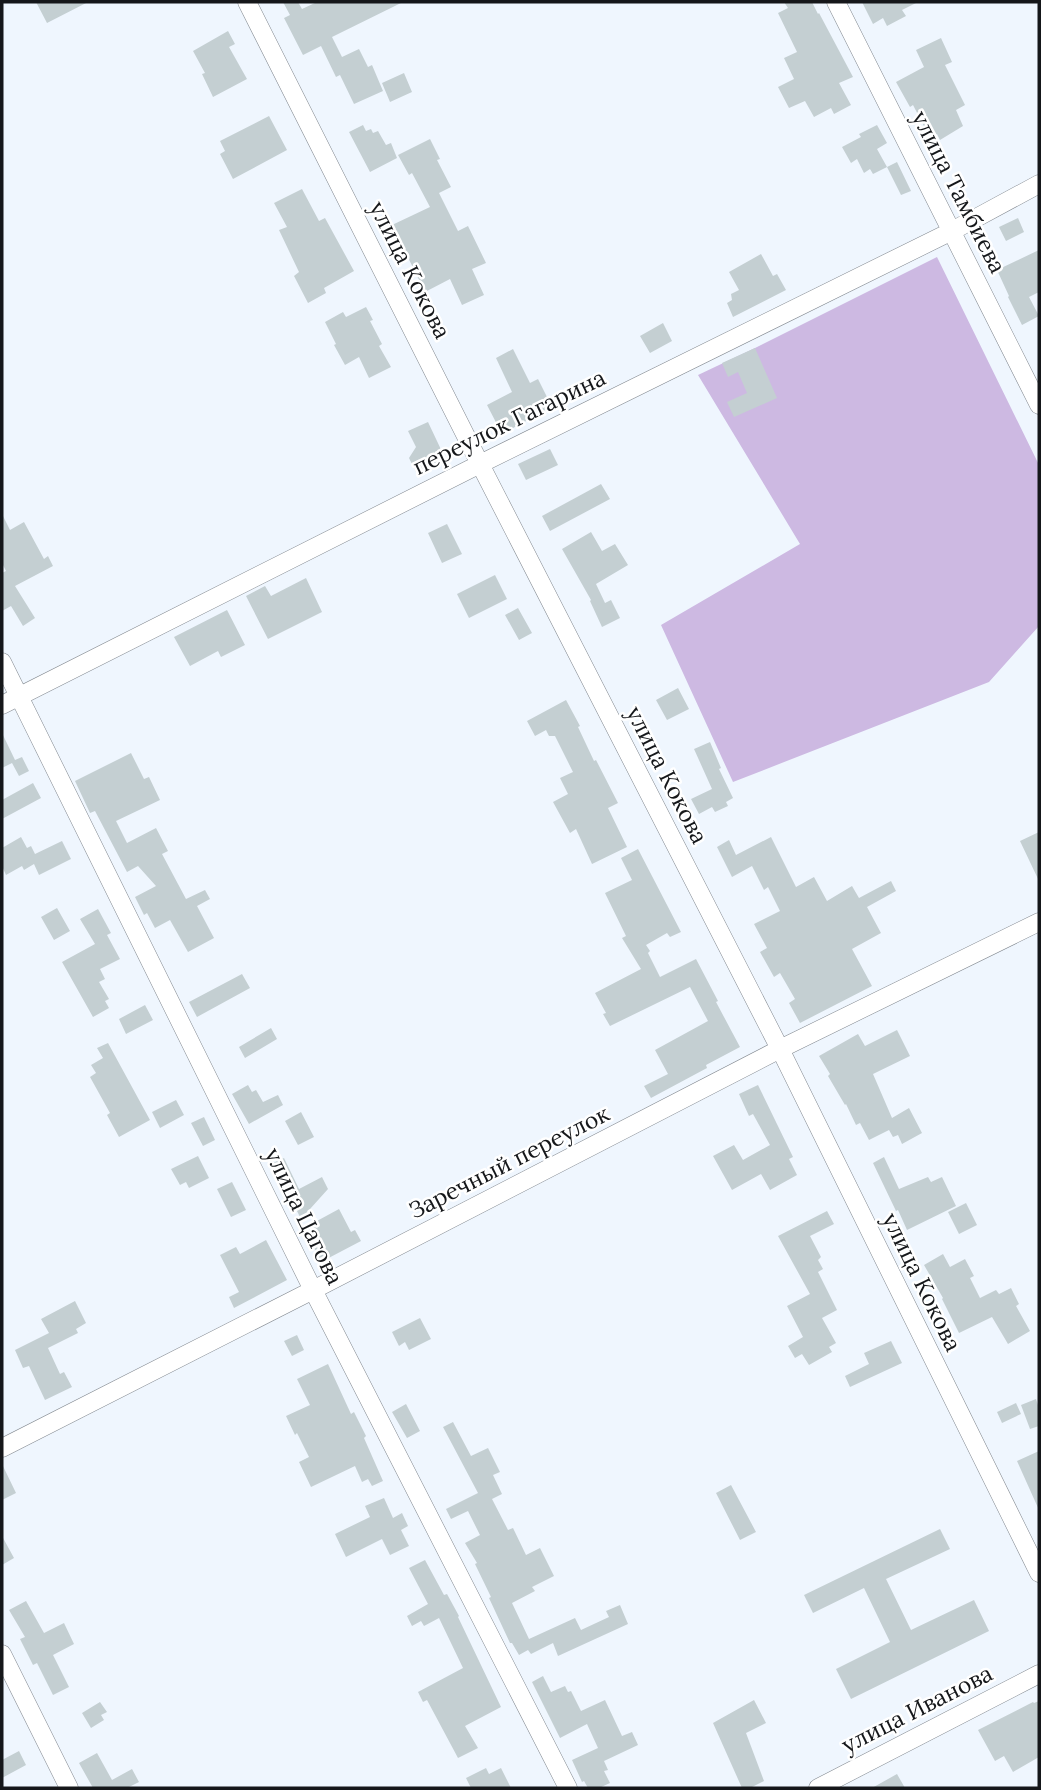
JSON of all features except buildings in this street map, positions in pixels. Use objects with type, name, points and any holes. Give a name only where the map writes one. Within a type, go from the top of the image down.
[{"type":"street","name":"улица Кокова","points":[[247,2],[780,1049],[1039,1573]]},
{"type":"street","name":"улица Тамбиева","points":[[836,2],[1039,405]]},
{"type":"street","name":"переулок Гагарина","points":[[2,705],[1039,184]]},
{"type":"street","name":"улица Цагова","points":[[2,662],[313,1290],[568,1788]]},
{"type":"street","name":"Заречный переулок","points":[[2,1448],[780,1049],[1039,922]]},
{"type":"street","points":[[2,1654],[69,1788]]},
{"type":"street","name":"улица Иванова","points":[[818,1788],[1039,1674]]},
{"type":"shaded area","points":[[937,257],[1039,465],[1039,626],[989,682],[733,782],[661,625],[800,544],[698,375]]}]
